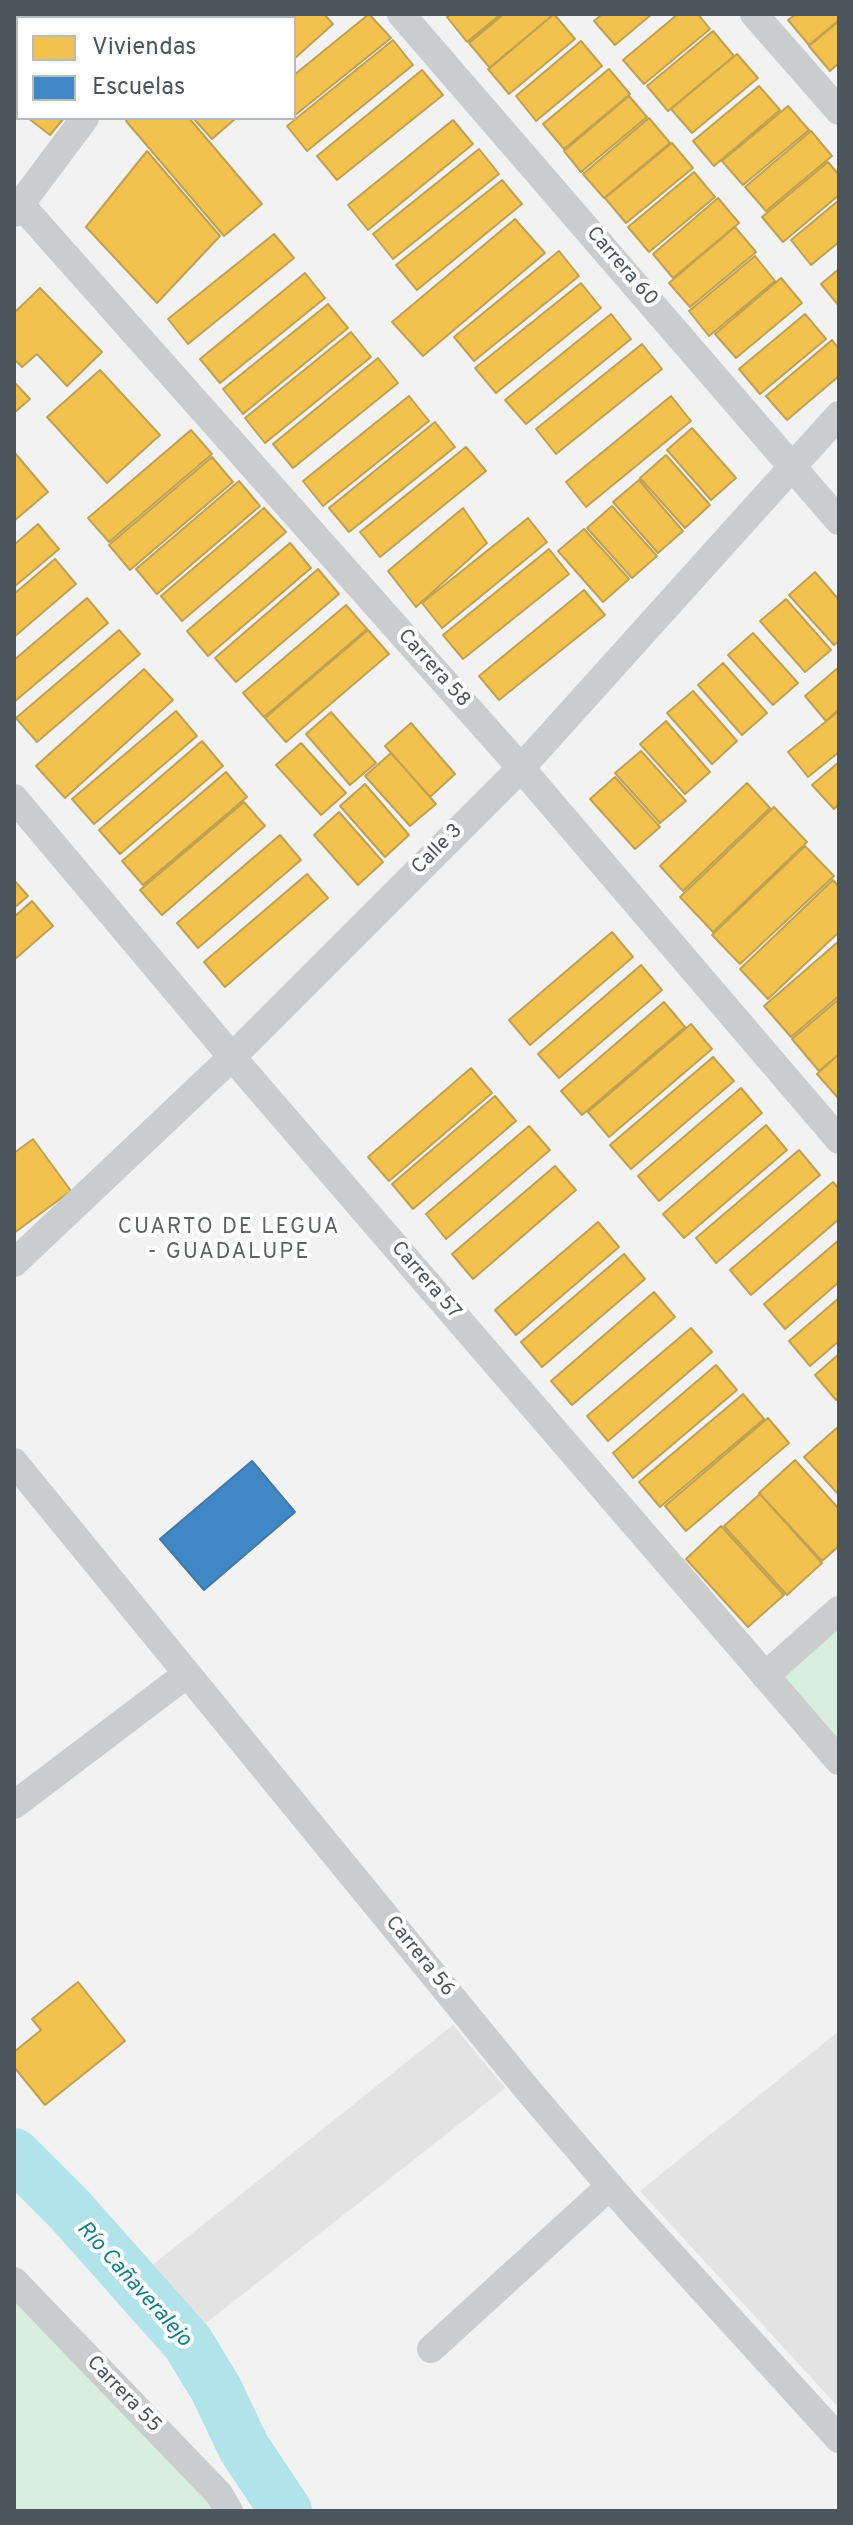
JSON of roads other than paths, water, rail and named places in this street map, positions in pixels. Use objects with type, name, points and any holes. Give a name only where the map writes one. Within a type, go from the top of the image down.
[{"type":"street","name":"Carrera 60","points":[[401,14],[839,521]]},
{"type":"street","points":[[754,14],[839,111]]},
{"type":"street","points":[[17,209],[84,120]]},
{"type":"street","name":"Carrera 58","points":[[17,209],[521,768],[839,1140]]},
{"type":"street","name":"Calle 3","points":[[14,1263],[232,1057],[521,768],[839,415]]},
{"type":"street","name":"Carrera 57","points":[[14,798],[232,1057],[839,1761]]},
{"type":"street","name":"Carrera 56","points":[[14,1462],[527,2089],[610,2186],[839,2439]]},
{"type":"street","points":[[765,1676],[839,1610]]},
{"type":"street","points":[[14,1805],[187,1674]]},
{"type":"street","points":[[431,2349],[610,2186]]},
{"type":"street","name":"Carrera 55","points":[[14,2281],[219,2494],[229,2511]]},
{"type":"waterway","name":"Río Cañaveralejo","points":[[14,2154],[70,2210],[188,2343],[216,2389],[244,2448],[286,2511]]},
{"type":"district","name":"CUARTO DE LEGUA - GUADALUPE","points":[[229,1242]]}]
